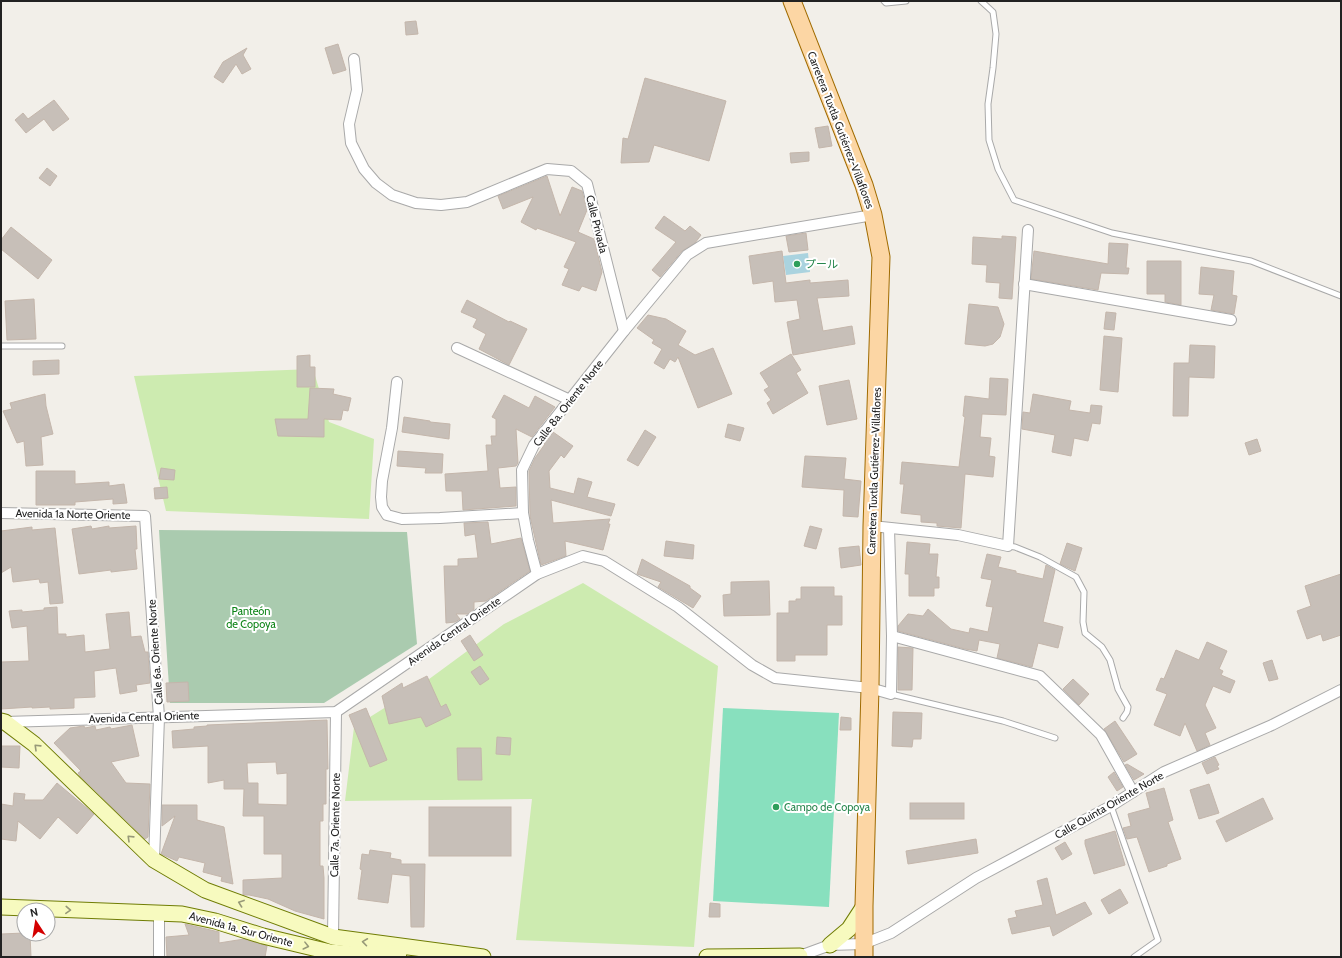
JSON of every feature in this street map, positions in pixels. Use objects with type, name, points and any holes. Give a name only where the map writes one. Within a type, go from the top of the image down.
[{"type":"main road","name":"Carretera Tuxtla Gutiérrez-Villaflores","points":[[792,1],[864,185],[874,215],[881,257],[872,526],[864,950]]},
{"type":"street","name":"Calle Privada","points":[[354,58],[357,76],[357,90],[348,124],[351,143],[364,169],[376,184],[392,195],[416,203],[441,205],[467,202],[548,169],[571,171],[588,184],[624,331]]},
{"type":"street","points":[[624,331],[687,256],[706,243],[874,215]]},
{"type":"street","points":[[872,526],[958,535],[1008,546],[1028,230]]},
{"type":"street","points":[[1024,284],[1230,320]]},
{"type":"street","name":"Calle 8a. Oriente Norte","points":[[537,574],[528,540],[523,512],[522,470],[534,445],[624,331]]},
{"type":"street","points":[[457,348],[570,400]]},
{"type":"street","points":[[397,382],[392,428],[382,481],[382,507],[387,515],[402,519],[523,512]]},
{"type":"street","name":"Avenida 1a Norte Oriente","points":[[1,513],[145,516]]},
{"type":"street","name":"Calle 6a. Oriente Norte","points":[[145,516],[159,717],[154,860]]},
{"type":"street","points":[[890,528],[892,636],[891,694]]},
{"type":"street","name":"Avenida Central Oriente","points":[[3,722],[336,712],[537,574],[583,556],[604,561],[678,607],[752,665],[775,678],[870,688],[891,694]]},
{"type":"street","points":[[892,636],[1040,676],[1100,735],[1133,792]]},
{"type":"street","name":"Calle Quinta Oriente Norte","points":[[802,956],[830,946],[864,950],[976,878],[1111,806],[1164,772],[1272,725],[1341,690]]},
{"type":"street","name":"Calle 7a. Oriente Norte","points":[[333,937],[336,712]]},
{"type":"street","name":"Avenida Central Oriente","points":[[3,722],[34,744],[154,860],[205,890],[333,937],[431,951]]},
{"type":"street","points":[[830,946],[849,929],[864,906]]},
{"type":"street","name":"Avenida 1a. Sur Oriente","points":[[1,907],[182,914],[215,921],[330,954],[366,955],[431,951]]},
{"type":"street","points":[[159,914],[159,957]]},
{"type":"street","points":[[431,951],[483,957]]},
{"type":"street","points":[[707,957],[802,956]]},
{"type":"lane","points":[[884,1],[886,3],[906,1]]},
{"type":"lane","points":[[982,1],[993,12],[996,34],[988,104],[989,140],[998,169],[1014,200],[1112,233],[1251,261],[1341,296]]},
{"type":"lane","points":[[1,346],[62,346]]},
{"type":"lane","points":[[1008,546],[1015,547],[1040,557],[1076,577],[1084,592],[1083,622],[1085,633],[1102,647],[1110,660],[1118,688],[1128,707],[1123,718]]},
{"type":"lane","points":[[891,694],[1003,721],[1055,738]]},
{"type":"lane","points":[[1111,806],[1158,940],[1134,957]]},
{"type":"green space","points":[[313,369],[329,422],[374,439],[369,519],[166,511],[134,376]]},
{"type":"green space","name":"Panteón de Copoya","points":[[159,530],[407,532],[417,644],[324,703],[170,703]]},
{"type":"green space","points":[[583,583],[718,666],[694,947],[516,940],[532,799],[345,801],[354,727],[421,685],[504,624]]},
{"type":"green space","name":"Campo de Copoya","points":[[723,708],[839,713],[829,907],[713,901]]},
{"type":"water","name":"プール","points":[[808,253],[810,272],[786,275],[783,256]]},
{"type":"building","points":[[416,21],[418,34],[406,35],[405,22]]},
{"type":"building","points":[[338,44],[346,70],[333,74],[325,48]]},
{"type":"building","points":[[247,48],[243,55],[251,69],[242,74],[236,64],[223,83],[214,77],[223,62]]},
{"type":"building","points":[[645,78],[726,101],[709,161],[654,145],[649,162],[621,163],[623,138],[628,139]]},
{"type":"building","points":[[54,100],[69,119],[53,131],[44,119],[26,133],[15,120],[23,113],[28,119]]},
{"type":"building","points":[[828,126],[832,146],[819,148],[815,128]]},
{"type":"building","points":[[809,152],[809,161],[791,163],[790,153]]},
{"type":"building","points":[[47,168],[57,176],[50,186],[39,178]]},
{"type":"building","points":[[547,176],[560,216],[572,187],[582,191],[587,210],[578,232],[594,239],[602,272],[596,291],[582,286],[579,291],[562,285],[569,269],[564,267],[576,242],[537,228],[536,230],[521,222],[533,197],[503,209],[498,196]]},
{"type":"building","points":[[664,216],[685,231],[690,226],[701,235],[695,243],[682,251],[660,277],[652,270],[676,242],[655,228]]},
{"type":"building","points":[[11,227],[52,260],[38,279],[1,249],[1,240]]},
{"type":"building","points":[[806,233],[808,250],[789,252],[786,236]]},
{"type":"building","points":[[1002,236],[1016,237],[1012,299],[999,298],[1000,283],[986,282],[987,265],[972,264],[973,237],[1002,239]]},
{"type":"building","points":[[1109,243],[1128,244],[1126,268],[1129,268],[1128,274],[1101,273],[1098,290],[1031,279],[1034,251],[1108,264]]},
{"type":"building","points":[[782,251],[786,283],[810,280],[810,283],[848,280],[849,296],[817,298],[823,331],[852,326],[855,344],[793,355],[787,322],[800,319],[797,300],[775,302],[773,281],[753,284],[749,256]]},
{"type":"building","points":[[1147,261],[1181,261],[1181,305],[1165,302],[1165,294],[1147,294]]},
{"type":"building","points":[[1201,267],[1234,271],[1232,295],[1237,296],[1234,314],[1211,310],[1214,295],[1199,294]]},
{"type":"building","points":[[34,299],[36,339],[7,340],[5,301]]},
{"type":"building","points":[[467,300],[509,322],[510,321],[527,329],[509,365],[479,349],[486,334],[473,327],[477,319],[461,312]]},
{"type":"building","points":[[969,304],[998,307],[1004,324],[1000,337],[993,344],[985,346],[965,344]]},
{"type":"building","points":[[1106,312],[1116,313],[1114,330],[1104,329]]},
{"type":"building","points":[[648,315],[666,319],[686,331],[678,345],[695,355],[713,348],[732,394],[698,408],[678,357],[675,362],[670,359],[664,369],[654,363],[662,349],[652,343],[654,340],[637,328]]},
{"type":"building","points":[[1104,336],[1122,338],[1118,392],[1100,390]]},
{"type":"building","points":[[1190,345],[1215,346],[1214,378],[1189,377],[1188,416],[1173,416],[1174,363],[1189,363]]},
{"type":"building","points":[[791,354],[801,370],[796,373],[808,393],[773,414],[767,403],[771,400],[764,390],[769,387],[760,373]]},
{"type":"building","points":[[310,355],[310,367],[315,367],[315,387],[297,387],[297,356]]},
{"type":"building","points":[[59,360],[59,374],[33,375],[33,361]]},
{"type":"building","points":[[990,378],[1008,379],[1006,415],[982,414],[980,437],[991,438],[989,456],[995,457],[993,477],[965,474],[961,528],[937,526],[937,523],[921,522],[921,515],[901,513],[904,484],[900,484],[902,462],[959,467],[965,417],[963,416],[965,396],[989,399]]},
{"type":"building","points":[[849,380],[857,419],[827,425],[819,386]]},
{"type":"building","points":[[310,388],[334,389],[333,394],[351,398],[348,411],[343,410],[341,420],[324,419],[324,437],[278,436],[275,419],[308,419]]},
{"type":"building","points":[[45,394],[46,406],[53,434],[41,437],[43,465],[26,466],[24,441],[17,443],[3,411],[12,409],[10,403]]},
{"type":"building","points":[[1033,394],[1071,401],[1069,410],[1090,413],[1091,405],[1102,406],[1100,424],[1092,423],[1088,441],[1074,438],[1071,456],[1052,452],[1055,435],[1022,429],[1023,412],[1030,413]]},
{"type":"building","points":[[504,395],[529,408],[535,396],[555,407],[532,437],[516,429],[518,463],[516,466],[498,468],[500,488],[516,487],[516,506],[463,510],[462,491],[446,491],[445,474],[488,471],[486,445],[492,445],[491,436],[496,436],[496,419],[492,417]]},
{"type":"building","points":[[404,417],[450,424],[449,439],[402,432]]},
{"type":"building","points":[[728,424],[744,428],[740,441],[725,437]]},
{"type":"building","points":[[645,430],[656,437],[638,466],[627,460]]},
{"type":"building","points":[[553,432],[573,446],[564,458],[561,455],[549,471],[550,488],[574,494],[578,478],[592,482],[587,497],[615,504],[611,516],[551,500],[553,523],[610,519],[608,524],[610,524],[603,550],[565,541],[566,556],[541,565],[530,516],[529,471],[535,458],[545,444],[543,443]]},
{"type":"building","points":[[1257,439],[1261,451],[1249,455],[1245,443]]},
{"type":"building","points":[[398,451],[443,454],[442,473],[425,473],[426,468],[397,466]]},
{"type":"building","points":[[805,456],[846,458],[844,479],[861,481],[858,517],[843,516],[844,490],[802,487]]},
{"type":"building","points":[[161,468],[175,470],[174,480],[159,479]]},
{"type":"building","points":[[36,471],[75,471],[75,484],[109,482],[109,486],[124,484],[127,503],[113,504],[113,499],[75,502],[75,505],[36,505]]},
{"type":"building","points":[[167,487],[168,498],[155,499],[154,488]]},
{"type":"building","points":[[488,522],[491,544],[521,538],[530,571],[486,601],[474,602],[474,609],[468,614],[456,614],[460,619],[455,622],[446,623],[444,566],[458,566],[458,559],[478,558],[475,534],[465,536],[464,523]]},
{"type":"building","points":[[91,526],[92,529],[109,526],[109,528],[136,526],[137,549],[135,549],[137,569],[111,572],[111,570],[79,574],[72,529]]},
{"type":"building","points":[[810,526],[822,529],[816,549],[804,546]]},
{"type":"building","points":[[32,527],[32,530],[55,528],[63,603],[50,604],[48,582],[40,583],[39,579],[13,582],[11,567],[1,573],[1,531]]},
{"type":"building","points":[[666,541],[694,545],[693,559],[664,556]]},
{"type":"building","points":[[907,542],[930,544],[929,554],[938,554],[936,577],[939,577],[939,588],[934,588],[934,596],[909,596],[909,574],[905,574]]},
{"type":"building","points":[[1067,543],[1082,548],[1075,571],[1060,564]]},
{"type":"building","points":[[859,546],[861,565],[841,568],[839,548]]},
{"type":"building","points":[[987,554],[1001,557],[998,567],[1016,571],[1016,573],[1043,579],[1046,565],[1055,570],[1043,622],[1063,627],[1058,648],[1038,643],[1032,667],[997,658],[1000,644],[979,640],[977,651],[898,631],[898,626],[908,614],[923,616],[928,609],[951,629],[969,633],[970,628],[988,632],[993,607],[986,606],[992,580],[981,578]]},
{"type":"building","points":[[642,559],[690,586],[690,588],[701,596],[693,608],[658,587],[661,582],[637,574]]},
{"type":"building","points":[[1341,574],[1341,635],[1323,641],[1321,634],[1307,639],[1297,611],[1311,606],[1305,586]]},
{"type":"building","points":[[769,581],[770,615],[724,616],[723,595],[731,594],[731,582]]},
{"type":"building","points":[[801,587],[834,587],[834,596],[842,596],[842,625],[827,625],[827,655],[795,655],[795,661],[777,661],[777,613],[789,613],[789,601],[801,599]]},
{"type":"building","points":[[57,607],[58,634],[66,634],[66,637],[84,635],[85,652],[110,649],[106,614],[129,612],[131,637],[141,636],[145,652],[148,652],[150,683],[136,685],[137,691],[120,694],[116,668],[94,671],[95,697],[74,698],[74,708],[50,709],[50,707],[32,707],[1,709],[1,662],[29,661],[27,626],[12,628],[9,611],[22,610],[22,612]]},
{"type":"building","points":[[470,635],[483,655],[474,661],[461,641]]},
{"type":"building","points":[[1207,642],[1227,651],[1219,669],[1223,671],[1221,675],[1235,681],[1230,693],[1213,686],[1205,705],[1216,728],[1205,733],[1210,745],[1197,751],[1185,723],[1180,736],[1154,725],[1167,694],[1156,690],[1161,678],[1164,679],[1176,650],[1199,660]]},
{"type":"building","points":[[898,647],[913,648],[912,690],[898,690]]},
{"type":"building","points":[[1272,660],[1278,679],[1269,681],[1263,663]]},
{"type":"building","points":[[480,666],[489,679],[480,685],[471,672]]},
{"type":"building","points":[[427,676],[441,707],[446,704],[451,715],[426,727],[421,717],[389,724],[382,696],[402,683],[403,688]]},
{"type":"building","points":[[1073,679],[1089,694],[1079,705],[1063,689]]},
{"type":"building","points":[[188,682],[189,701],[167,702],[166,683]]},
{"type":"building","points":[[366,708],[387,760],[370,767],[349,715]]},
{"type":"building","points":[[893,712],[922,713],[921,739],[913,739],[912,747],[892,746]]},
{"type":"building","points":[[841,717],[851,718],[851,730],[840,730]]},
{"type":"building","points":[[327,720],[328,769],[326,769],[326,804],[323,804],[323,821],[320,821],[320,866],[323,866],[324,878],[324,919],[295,911],[268,899],[243,895],[243,880],[282,878],[282,854],[264,854],[264,816],[243,816],[244,789],[224,789],[224,780],[208,783],[208,746],[173,748],[172,731],[194,729],[194,727],[207,725]],"holes":[[[276,762],[277,774],[287,773],[287,805],[258,804],[258,783],[248,783],[247,763]]]},
{"type":"building","points":[[1115,721],[1137,754],[1124,762],[1104,729]]},
{"type":"building","points":[[132,725],[139,756],[111,762],[126,783],[150,784],[148,837],[145,839],[80,776],[78,773],[81,771],[54,743],[70,728],[95,726],[96,730]]},
{"type":"building","points":[[497,737],[511,738],[510,755],[496,754]]},
{"type":"building","points":[[1,746],[20,746],[19,768],[1,767]]},
{"type":"building","points":[[457,748],[481,748],[482,780],[458,780]]},
{"type":"building","points":[[1215,757],[1219,765],[1217,766],[1219,769],[1207,774],[1202,763]]},
{"type":"building","points":[[1127,764],[1144,774],[1134,780],[1125,765]]},
{"type":"building","points":[[1114,772],[1123,787],[1117,791],[1108,777]]},
{"type":"building","points":[[57,783],[94,814],[77,834],[58,817],[40,839],[18,821],[16,841],[1,839],[1,804],[13,806],[14,793],[25,794],[24,800],[43,800]]},
{"type":"building","points":[[1209,784],[1219,813],[1199,819],[1190,790]]},
{"type":"building","points":[[1164,788],[1173,820],[1168,822],[1181,859],[1167,864],[1167,866],[1149,872],[1137,837],[1127,839],[1123,828],[1131,826],[1128,814],[1150,808],[1146,793]]},
{"type":"building","points":[[1263,798],[1273,819],[1226,842],[1216,821]]},
{"type":"building","points":[[910,803],[964,803],[964,819],[910,819]]},
{"type":"building","points":[[162,805],[197,805],[197,820],[224,827],[233,884],[221,881],[222,877],[203,872],[205,863],[179,857],[177,861],[161,854],[175,816],[162,826]]},
{"type":"building","points":[[429,807],[511,807],[511,856],[429,856]]},
{"type":"building","points":[[1115,831],[1125,865],[1094,874],[1085,840]]},
{"type":"building","points":[[976,839],[978,853],[908,864],[906,851]]},
{"type":"building","points":[[1065,842],[1072,854],[1062,860],[1055,848]]},
{"type":"building","points":[[370,850],[391,853],[390,858],[401,860],[401,864],[425,864],[424,927],[411,927],[410,876],[392,874],[388,903],[358,899],[362,870],[360,869],[362,854],[369,855]]},
{"type":"building","points":[[1047,878],[1056,915],[1085,902],[1092,914],[1053,936],[1050,926],[1012,934],[1008,919],[1017,917],[1015,911],[1043,905],[1037,881]]},
{"type":"building","points":[[1120,889],[1128,903],[1109,914],[1101,900]]},
{"type":"building","points":[[710,903],[720,904],[720,917],[709,917]]},
{"type":"building","points":[[185,924],[219,932],[219,943],[244,939],[267,946],[265,957],[167,957],[166,937],[189,935]]},
{"type":"building","points":[[16,933],[16,942],[30,942],[31,957],[1,957],[1,934]]},
{"type":"place","name":"プール","points":[[797,264]]},
{"type":"place","name":"Campo de Copoya","points":[[776,807]]}]
